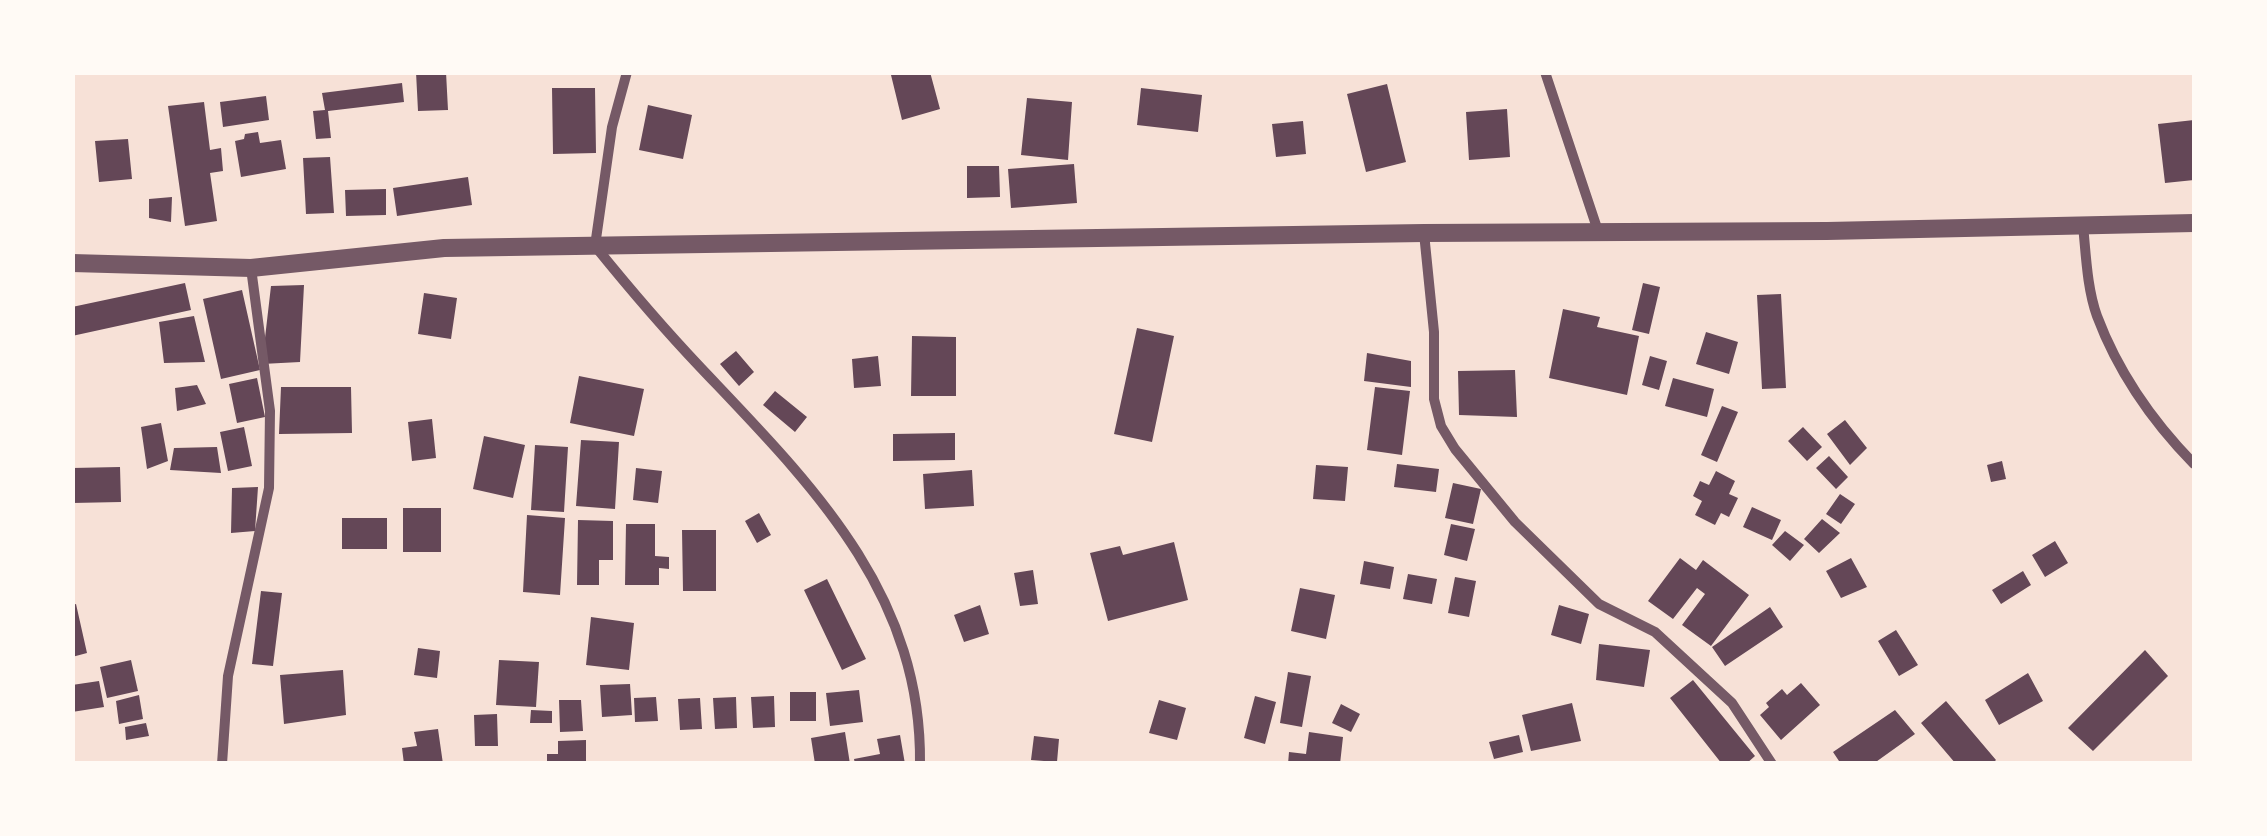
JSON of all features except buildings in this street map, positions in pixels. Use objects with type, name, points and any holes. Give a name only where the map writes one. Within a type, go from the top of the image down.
[{"type":"street","points":[[627,72],[612,127],[596,246],[653,316],[812,486],[872,572],[908,670],[921,726],[920,764]]},
{"type":"street","points":[[1545,72],[1598,231]]},
{"type":"street","points":[[72,263],[250,268],[444,248],[2194,223]]},
{"type":"street","points":[[2083,224],[2096,314],[2121,368],[2161,430],[2194,464]]},
{"type":"street","points":[[1424,233],[1434,332],[1434,399],[1440,426],[1455,449],[1515,522],[1599,604],[1655,632],[1732,703],[1772,764]]},
{"type":"street","points":[[222,764],[228,676],[269,488],[270,411],[250,268]]}]
